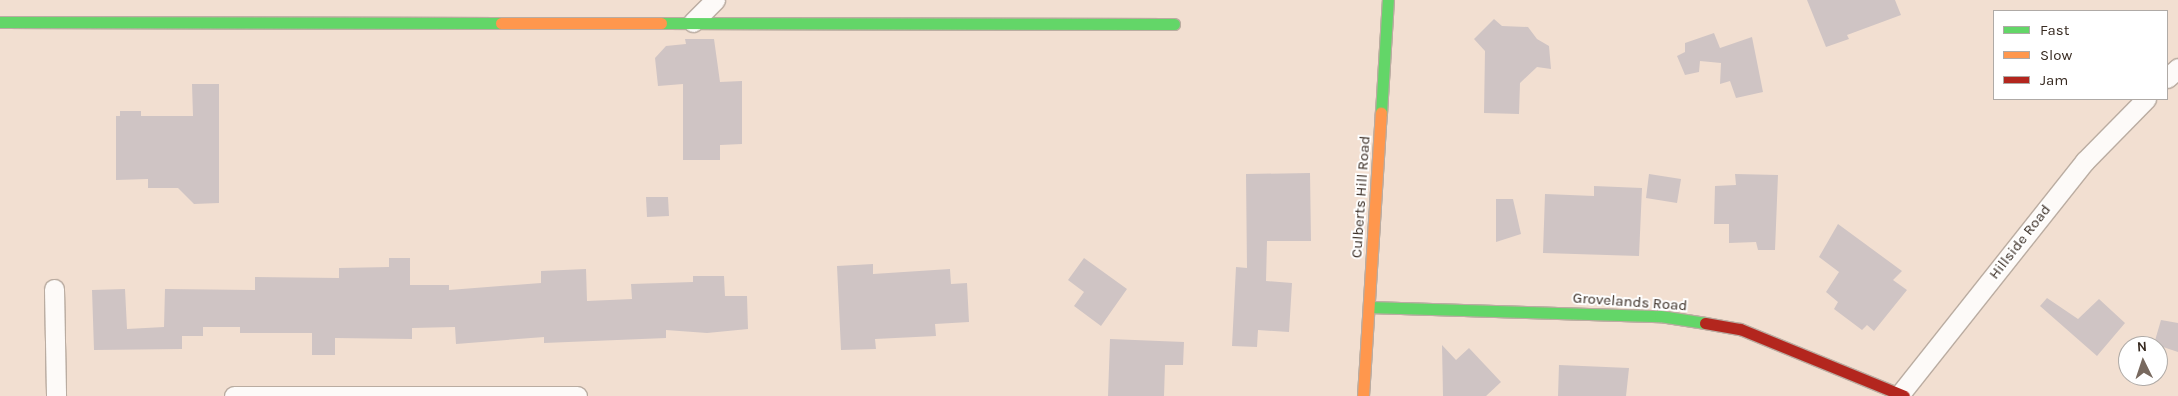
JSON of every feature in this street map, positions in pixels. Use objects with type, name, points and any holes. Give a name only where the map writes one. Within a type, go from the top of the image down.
[{"type":"street","points":[[693,22],[715,0]]},
{"type":"street","name":"Culberts Hill Road","points":[[1364,396],[1388,0]]},
{"type":"street","points":[[0,22],[1174,24]]},
{"type":"street","points":[[2168,77],[2178,68]]},
{"type":"street","name":"Hillside Road","points":[[1903,394],[2085,161],[2145,100]]},
{"type":"street","points":[[54,289],[56,396]]},
{"type":"street","name":"Grovelands Road","points":[[1369,307],[1660,316],[1722,326],[1740,329],[1903,394]]},
{"type":"street","points":[[234,396],[576,396]]},
{"type":"building","points":[[1807,0],[1895,0],[1901,15],[1847,35],[1849,39],[1826,47]]},
{"type":"building","points":[[1494,19],[1502,26],[1528,27],[1537,39],[1549,46],[1551,69],[1537,67],[1520,83],[1519,114],[1484,113],[1485,51],[1474,39]]},
{"type":"building","points":[[1714,33],[1720,48],[1752,37],[1763,92],[1736,98],[1730,81],[1720,84],[1721,63],[1700,61],[1699,72],[1685,75],[1677,56],[1685,52],[1685,43]]},
{"type":"building","points":[[685,39],[714,39],[720,82],[742,81],[742,144],[720,145],[720,160],[683,160],[683,84],[658,86],[655,58],[666,46],[686,44]]},
{"type":"building","points":[[192,84],[219,84],[219,203],[194,204],[178,188],[148,188],[148,179],[116,180],[116,116],[120,116],[120,111],[141,111],[141,116],[193,116]]},
{"type":"building","points":[[1310,173],[1311,241],[1267,241],[1266,281],[1292,283],[1289,332],[1258,330],[1257,347],[1232,346],[1236,267],[1247,268],[1246,174]]},
{"type":"building","points":[[1649,174],[1681,179],[1677,203],[1646,198]]},
{"type":"building","points":[[1735,174],[1778,175],[1775,250],[1758,250],[1756,242],[1729,243],[1729,224],[1714,224],[1715,186],[1736,185]]},
{"type":"building","points":[[1594,186],[1642,188],[1639,256],[1543,253],[1545,194],[1594,196]]},
{"type":"building","points":[[646,197],[668,197],[669,216],[647,217]]},
{"type":"building","points":[[1496,199],[1513,199],[1521,234],[1496,242]]},
{"type":"building","points":[[1838,224],[1902,271],[1893,280],[1907,290],[1874,331],[1867,325],[1862,330],[1834,309],[1838,302],[1826,292],[1839,272],[1819,257]]},
{"type":"building","points":[[389,258],[410,258],[410,285],[449,285],[449,290],[541,283],[541,271],[586,269],[587,301],[632,299],[631,284],[693,282],[693,276],[724,276],[725,296],[747,296],[748,329],[707,333],[666,330],[666,338],[544,343],[544,337],[456,344],[455,327],[412,328],[412,339],[335,338],[335,355],[312,355],[312,333],[240,333],[240,327],[203,327],[203,336],[182,336],[182,349],[94,350],[92,290],[125,289],[127,329],[164,327],[165,289],[255,290],[255,277],[339,278],[339,268],[389,267]]},
{"type":"building","points":[[1084,258],[1127,289],[1101,326],[1074,306],[1084,292],[1068,280]]},
{"type":"building","points":[[873,264],[873,274],[950,269],[951,284],[967,283],[969,322],[935,324],[936,336],[875,339],[876,349],[841,350],[837,266]]},
{"type":"building","points":[[2047,298],[2078,319],[2099,299],[2125,323],[2097,356],[2040,306]]},
{"type":"building","points":[[2161,320],[2178,323],[2178,352],[2168,349],[2168,336],[2156,336]]},
{"type":"building","points":[[1110,339],[1184,342],[1183,365],[1165,365],[1164,396],[1108,396]]},
{"type":"building","points":[[1442,345],[1456,360],[1469,348],[1501,382],[1486,396],[1443,396]]},
{"type":"building","points":[[1559,365],[1629,368],[1626,396],[1558,396]]},
{"type":"traffic: fast","points":[[1381,113],[1388,0]]},
{"type":"traffic: fast","points":[[0,22],[501,23]]},
{"type":"traffic: fast","points":[[661,23],[1174,24]]},
{"type":"traffic: fast","points":[[1369,307],[1660,316],[1705,323]]},
{"type":"traffic: slow","points":[[501,23],[661,23]]},
{"type":"traffic: slow","points":[[1363,396],[1381,113]]},
{"type":"traffic: jam","points":[[1705,323],[1740,329],[1904,396]]}]
